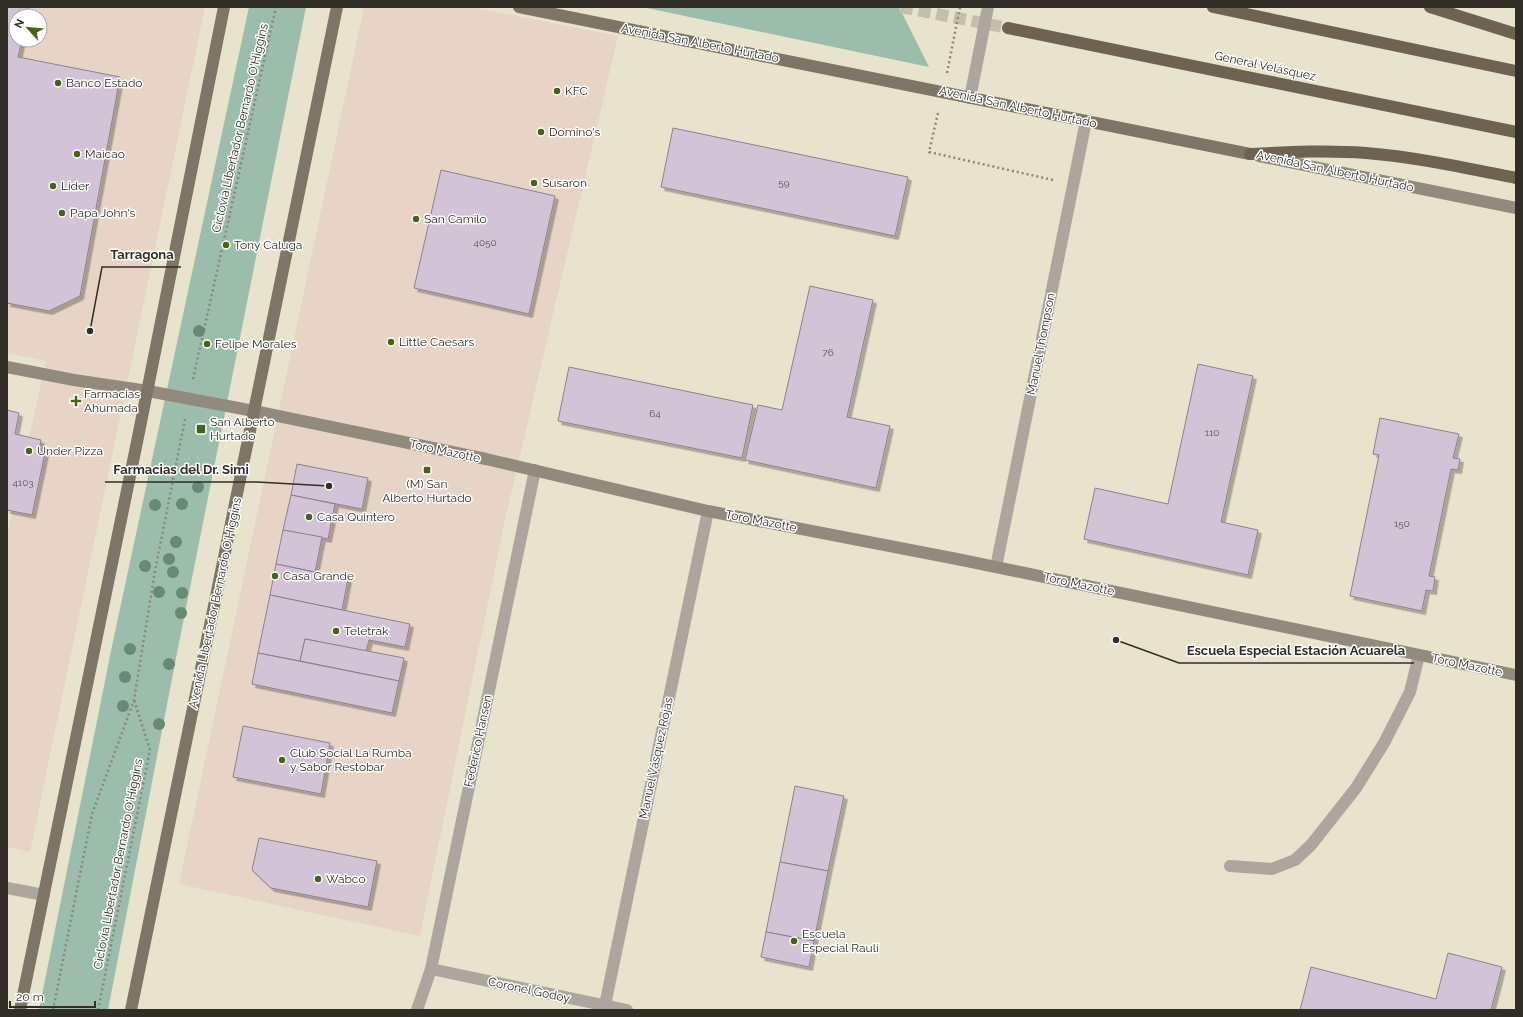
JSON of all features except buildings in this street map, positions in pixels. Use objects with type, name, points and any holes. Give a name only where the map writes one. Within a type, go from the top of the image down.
[{"type":"highway","points":[[1213,7],[1516,72]]},
{"type":"highway","points":[[1430,7],[1516,34]]},
{"type":"highway","name":"General Velásquez","points":[[1008,28],[1516,132]]},
{"type":"highway","points":[[1250,154],[1292,152],[1366,153],[1434,162],[1516,178]]},
{"type":"main road","points":[[20,1010],[148,390],[224,7]]},
{"type":"main road","name":"Avenida Libertador Bernardo O'Higgins","points":[[131,1010],[337,7]]},
{"type":"main road","name":"Avenida San Alberto Hurtado","points":[[519,7],[1250,154]]},
{"type":"street","points":[[970,98],[988,7]]},
{"type":"street","name":"Manuel Thompson","points":[[996,567],[1086,121]]},
{"type":"street","name":"Avenida San Alberto Hurtado","points":[[1250,154],[1516,208]]},
{"type":"street","name":"Toro Mazotte","points":[[7,367],[74,380],[148,390],[254,411],[535,470],[613,490],[708,511],[996,567],[1516,675]]},
{"type":"street","name":"Federico Hansen","points":[[417,1010],[431,969],[535,470]]},
{"type":"street","name":"Manuel Vásquez Rojas","points":[[605,1005],[708,511]]},
{"type":"street","points":[[1230,866],[1272,870],[1295,860],[1311,845],[1356,788],[1384,743],[1410,692],[1419,655]]},
{"type":"street","points":[[7,888],[44,895]]},
{"type":"street","name":"Coronel Godoy","points":[[431,969],[627,1010]]},
{"type":"path","name":"Ciclovía Libertador Bernardo O'Higgins","points":[[53,1010],[92,814],[134,700],[155,571],[189,398],[276,7]]},
{"type":"path","points":[[960,7],[944,92],[929,152],[1073,184]]},
{"type":"path","name":"Ciclovía Libertador Bernardo O'Higgins","points":[[98,1010],[150,750],[134,700]]},
{"type":"shaded area","points":[[7,7],[205,7],[30,852],[7,847],[7,537],[46,361],[7,353]]},
{"type":"shaded area","points":[[364,7],[471,7],[618,36],[504,524],[420,936],[179,884]]},
{"type":"green space","points":[[249,7],[306,7],[177,653],[108,1010],[39,1010],[112,646]]},
{"type":"green space","points":[[642,7],[899,7],[929,67]]},
{"type":"tunnel","points":[[901,7],[1008,28]]},
{"type":"place","name":"Banco Estado","points":[[58,83]]},
{"type":"place","name":"KFC","points":[[557,91]]},
{"type":"place","name":"Domino's","points":[[541,132]]},
{"type":"place","name":"Maicao","points":[[77,154]]},
{"type":"place","name":"Susaron","points":[[534,183]]},
{"type":"place","name":"Lider","points":[[53,186]]},
{"type":"place","name":"Papa John's","points":[[62,213]]},
{"type":"place","name":"San Camilo","points":[[416,219]]},
{"type":"place","name":"Tony Caluga","points":[[226,245]]},
{"type":"place","name":"Tarragona","points":[[90,331]]},
{"type":"place","name":"Little Caesars","points":[[391,342]]},
{"type":"place","name":"Felipe Morales","points":[[207,344]]},
{"type":"place","name":"Farmacias Ahumada","points":[[76,401]]},
{"type":"place","name":"San Alberto Hurtado","points":[[201,429]]},
{"type":"place","name":"Under Pizza","points":[[29,451]]},
{"type":"place","name":"(M) San Alberto Hurtado","points":[[427,470]]},
{"type":"place","name":"Farmacias del Dr. Simi","points":[[329,486]]},
{"type":"place","name":"Casa Quintero","points":[[309,517]]},
{"type":"place","name":"Casa Grande","points":[[275,576]]},
{"type":"place","name":"Teletrak","points":[[336,631]]},
{"type":"place","name":"Escuela Especial Estación Acuarela","points":[[1116,640]]},
{"type":"place","name":"Club Social La Rumba y Sabor Restobar","points":[[282,760]]},
{"type":"place","name":"Wabco","points":[[318,879]]},
{"type":"place","name":"Escuela Especial Raulí","points":[[794,941]]}]
